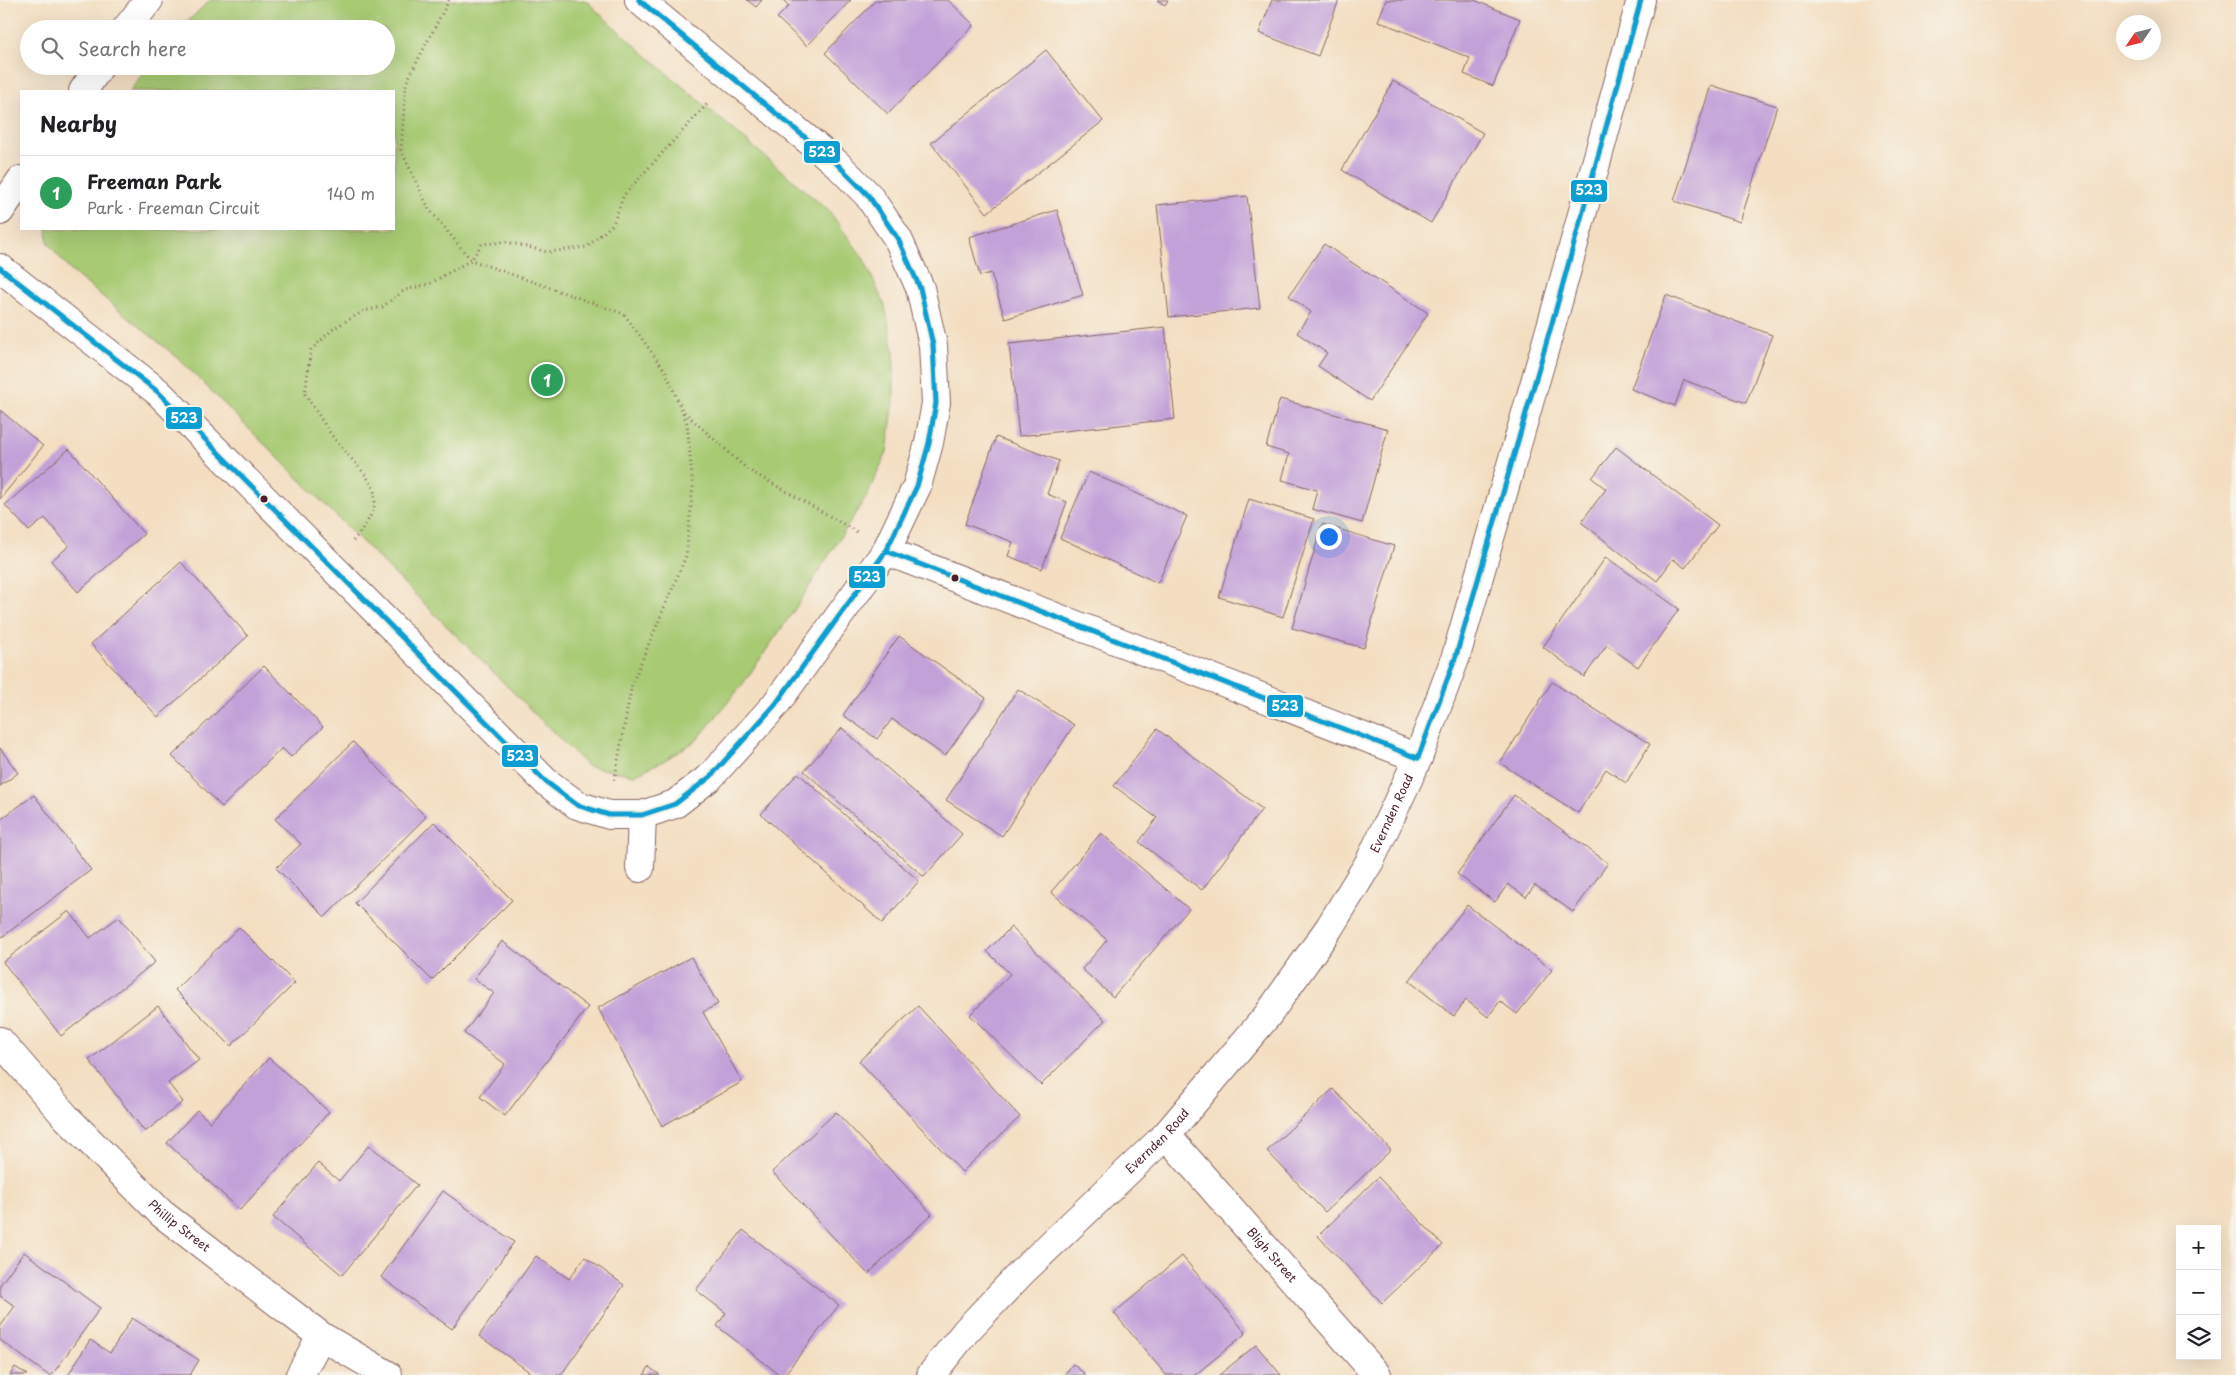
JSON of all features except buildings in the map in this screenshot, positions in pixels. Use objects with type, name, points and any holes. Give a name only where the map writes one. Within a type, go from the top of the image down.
[{"type":"street","points":[[133,20],[149,0]]},
{"type":"street","points":[[0,268],[158,392],[545,781],[577,804],[609,815],[642,815],[675,804],[710,777],[775,705],[886,551],[917,486],[929,443],[936,403],[933,345],[920,288],[898,239],[868,195],[836,163],[639,0]]},
{"type":"street","name":"Evernden Road","points":[[931,1375],[966,1331],[1021,1273],[1166,1135],[1267,1016],[1329,928],[1370,861],[1418,758],[1461,637],[1556,309],[1641,0]]},
{"type":"street","points":[[84,90],[94,75]]},
{"type":"street","points":[[0,211],[20,181]]},
{"type":"street","points":[[886,551],[1418,758]]},
{"type":"street","points":[[640,868],[642,815]]},
{"type":"street","name":"Phillip Street","points":[[0,1041],[66,1117],[161,1213],[320,1336],[388,1375]]},
{"type":"street","name":"Bligh Street","points":[[1166,1135],[1377,1375]]},
{"type":"street","points":[[300,1375],[320,1336]]},
{"type":"path","points":[[449,0],[406,83],[401,150],[429,209],[471,260],[624,314],[666,372],[687,423],[693,487],[686,556],[632,684],[609,815]]},
{"type":"path","points":[[332,566],[369,522],[375,501],[374,484],[336,441],[305,394],[311,350],[334,328],[364,311],[382,307],[405,290],[429,284],[471,260],[482,244],[508,242],[548,252],[588,247],[613,224],[624,195],[653,166],[732,76]]},
{"type":"path","points":[[682,410],[747,469],[843,523],[886,551]]},
{"type":"green space","points":[[210,0],[586,0],[669,75],[829,211],[864,259],[885,306],[894,353],[894,401],[887,452],[867,495],[795,609],[742,685],[697,740],[665,760],[634,775],[587,766],[178,358],[71,271],[48,243],[47,230],[395,230],[395,90],[131,90],[142,75],[395,75],[395,20],[189,20]]},
{"type":"transit line","name":"523","points":[[0,268],[158,392],[545,781],[577,805],[609,815],[642,815],[675,804],[710,777],[775,705],[886,551],[917,486],[929,443],[936,403],[933,345],[920,288],[898,239],[868,195],[836,163],[639,0]]},
{"type":"transit line","name":"523","points":[[1418,758],[1456,656],[1556,309],[1641,0]]},
{"type":"transit line","name":"523","points":[[886,551],[1418,758]]},
{"type":"place","name":"Freeman Park","points":[[547,380]]}]
